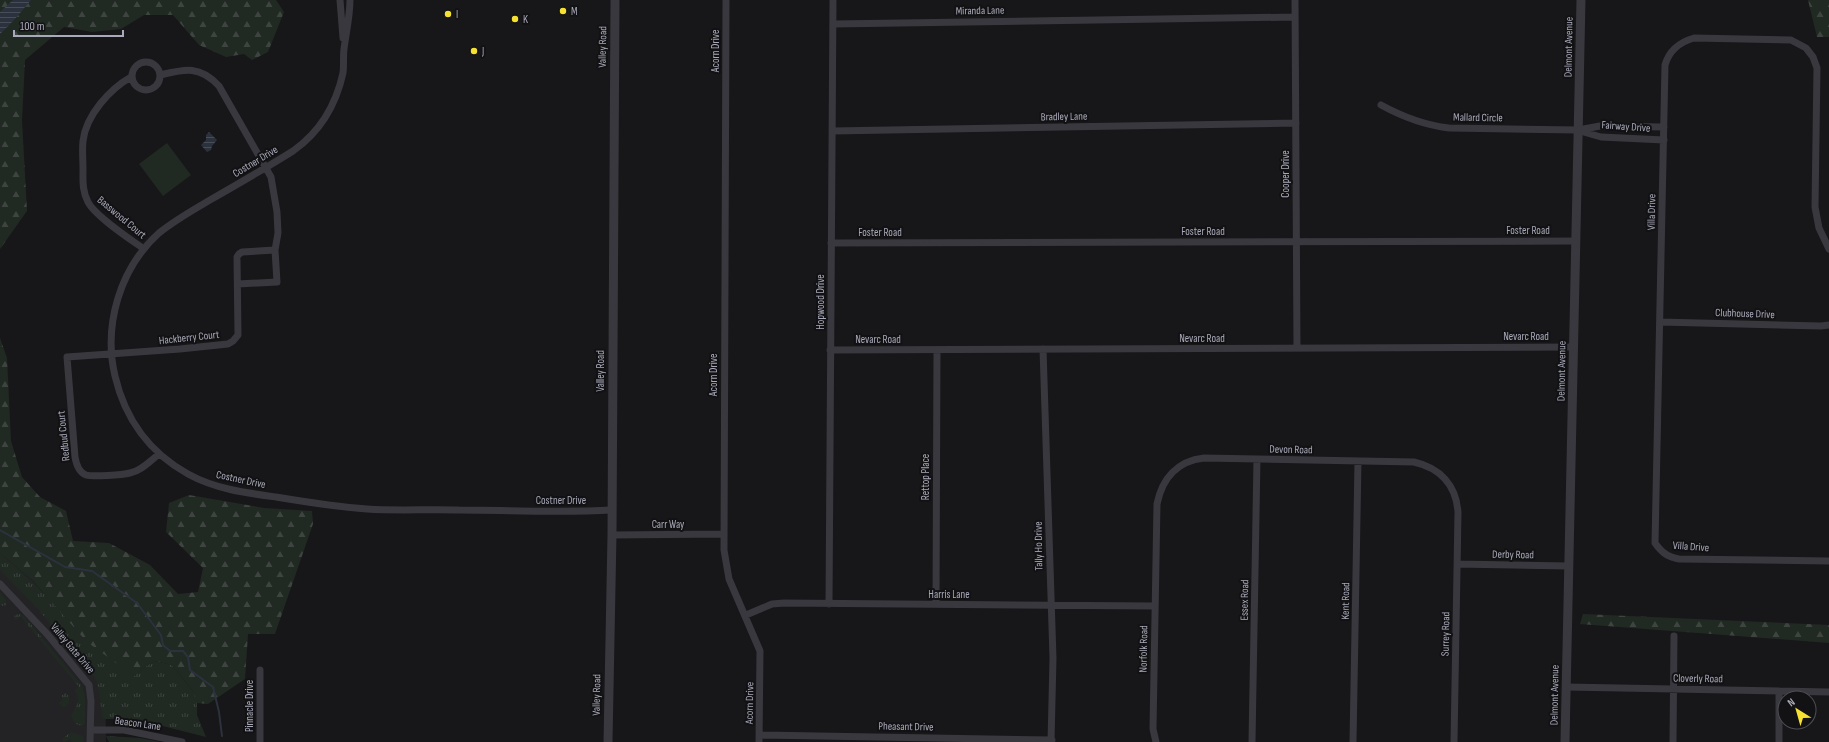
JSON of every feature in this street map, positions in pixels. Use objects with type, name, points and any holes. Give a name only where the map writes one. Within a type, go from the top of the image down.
[{"type":"street","name":"Costner Drive","points":[[340,0],[344,48]]},
{"type":"street","name":"Costner Drive","points":[[350,0],[344,48],[343,72],[335,99],[321,125],[303,144],[266,168],[183,216],[161,232],[144,249],[127,276],[117,302],[112,324],[112,354],[117,387],[126,410],[139,432],[159,454],[187,474],[214,486],[247,493],[368,509],[611,510]]},
{"type":"street","name":"Valley Road","points":[[608,742],[612,535],[615,0]]},
{"type":"street","name":"Acorn Drive","points":[[726,0],[724,534],[726,568],[729,579],[746,615],[760,651],[759,738]]},
{"type":"street","name":"Hopwood Drive","points":[[829,604],[833,0]]},
{"type":"street","name":"Cooper Drive","points":[[1295,0],[1297,348]]},
{"type":"street","name":"Delmont Avenue","points":[[1565,742],[1581,0]]},
{"type":"street","name":"Miranda Lane","points":[[833,24],[1295,17]]},
{"type":"street","name":"Villa Drive","points":[[1829,249],[1819,228],[1815,207],[1817,68],[1813,56],[1806,48],[1791,40],[1694,38],[1680,43],[1671,53],[1665,66],[1655,543],[1659,549],[1670,557],[1679,559],[1829,561]]},
{"type":"street","name":"Basswood Court","points":[[144,249],[117,229],[92,207],[83,190],[83,140],[86,127],[98,108],[114,89],[131,76],[132,70],[136,65],[142,62],[154,64],[160,75]]},
{"type":"street","points":[[131,76],[133,83],[143,90],[149,90],[155,86],[159,82],[160,75],[181,70],[195,70],[212,79],[219,86],[266,168],[273,187],[277,212],[277,282],[238,284]]},
{"type":"street","name":"Mallard Circle","points":[[1381,105],[1411,120],[1439,127],[1578,130]]},
{"type":"street","name":"Bradley Lane","points":[[832,131],[1296,123]]},
{"type":"street","name":"Fairway Drive","points":[[1578,130],[1600,126],[1664,127]]},
{"type":"street","name":"Fairway Drive","points":[[1578,130],[1601,137],[1664,140]]},
{"type":"street","name":"Foster Road","points":[[831,243],[1576,241]]},
{"type":"street","name":"Hackberry Court","points":[[112,354],[228,344],[233,341],[238,335],[237,257],[242,252],[276,250]]},
{"type":"street","name":"Clubhouse Drive","points":[[1660,322],[1829,325]]},
{"type":"street","name":"Nevarc Road","points":[[830,350],[1574,347]]},
{"type":"street","name":"Tally Ho Drive","points":[[1043,349],[1053,658],[1051,741]]},
{"type":"street","name":"Rettop Place","points":[[936,604],[937,350]]},
{"type":"street","name":"Redbud Court","points":[[112,354],[67,357],[77,467],[85,475],[130,473],[139,469],[159,454]]},
{"type":"street","name":"Devon Road","points":[[1156,556],[1157,504],[1159,493],[1167,477],[1175,470],[1182,464],[1198,459],[1414,462],[1433,469],[1446,480],[1456,495],[1458,526]]},
{"type":"street","name":"Essex Road","points":[[1252,742],[1257,459]]},
{"type":"street","name":"Kent Road","points":[[1353,742],[1358,461]]},
{"type":"street","name":"Surrey Road","points":[[1454,742],[1458,526]]},
{"type":"street","name":"Carr Way","points":[[612,535],[724,534]]},
{"type":"street","name":"Norfolk Road","points":[[1156,556],[1153,729],[1156,742]]},
{"type":"street","name":"Derby Road","points":[[1457,564],[1569,566]]},
{"type":"street","name":"Valley Gate Drive","points":[[0,584],[33,618],[86,680],[91,693],[90,742]]},
{"type":"street","name":"Harris Lane","points":[[746,615],[772,604],[1155,606]]},
{"type":"street","points":[[1673,742],[1674,636]]},
{"type":"street","name":"Pinnacle Drive","points":[[260,670],[260,742]]},
{"type":"street","name":"Cloverly Road","points":[[1566,687],[1777,691]]},
{"type":"street","name":"Cloverly Road","points":[[1817,692],[1829,692]]},
{"type":"street","name":"Beacon Lane","points":[[91,730],[124,730],[182,742]]},
{"type":"street","points":[[1779,730],[1779,742]]},
{"type":"street","name":"Pheasant Drive","points":[[759,738],[1051,741]]},
{"type":"shaded area","points":[[13,0],[31,0],[0,34],[0,12]]},
{"type":"shaded area","points":[[209,132],[217,140],[212,146],[211,150],[207,152],[201,145],[206,140],[206,135]]},
{"type":"shaded area","points":[[0,553],[33,581],[105,663],[106,742],[0,742]]},
{"type":"green space","points":[[0,0],[276,0],[284,12],[268,52],[252,60],[244,54],[226,57],[199,45],[173,15],[144,15],[121,29],[92,32],[64,27],[25,60],[22,120],[27,211],[0,249]]},
{"type":"green space","points":[[1808,0],[1829,0],[1829,37],[1817,37]]},
{"type":"green space","points":[[167,143],[191,175],[163,196],[139,164]]},
{"type":"green space","points":[[0,338],[7,358],[11,441],[22,477],[40,497],[66,511],[73,541],[109,543],[150,565],[178,594],[198,592],[203,568],[166,532],[169,503],[189,495],[264,508],[312,511],[313,524],[275,634],[248,634],[245,679],[208,704],[197,703],[193,691],[172,665],[155,661],[134,676],[87,642],[33,581],[0,553]]},
{"type":"green space","points":[[0,553],[34,583],[99,647],[134,676],[155,661],[172,665],[193,691],[197,701],[197,715],[206,737],[135,719],[103,719],[97,681],[94,676],[37,608],[0,570]]},
{"type":"green space","points":[[0,592],[6,600],[6,605],[3,606],[0,604]]},
{"type":"green space","points":[[19,614],[24,616],[82,686],[85,696],[85,723],[82,726],[76,724],[71,717],[78,701],[75,690],[79,687],[20,616],[16,620],[14,618],[15,615]]},
{"type":"green space","points":[[1583,614],[1829,625],[1829,643],[1580,624]]},
{"type":"green space","points":[[66,693],[69,697],[69,703],[66,707],[62,707],[59,703],[63,699],[61,696]]},
{"type":"green space","points":[[71,732],[83,736],[84,742],[72,742],[70,739],[64,742],[62,739]]},
{"type":"green space","points":[[106,736],[140,738],[160,742],[109,742]]},
{"type":"waterway","points":[[0,530],[65,567],[92,571],[137,603],[161,635],[163,645],[170,651],[183,651],[188,657],[190,670],[213,687],[219,712],[222,736]]},
{"type":"place","name":"M","points":[[563,11]]},
{"type":"place","name":"I","points":[[448,14]]},
{"type":"place","name":"K","points":[[515,19]]},
{"type":"place","name":"J","points":[[474,51]]}]
